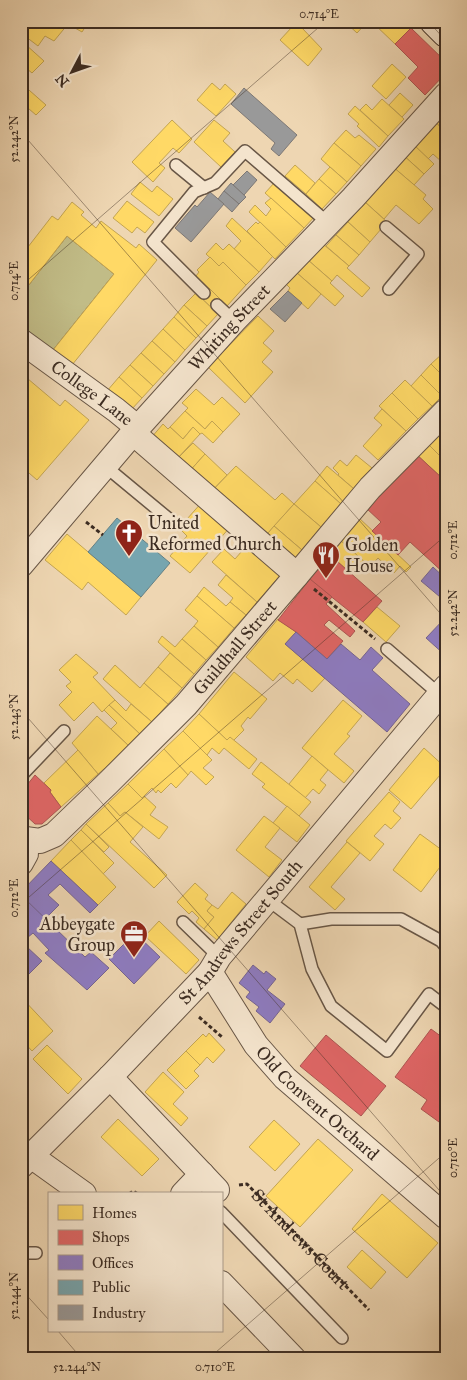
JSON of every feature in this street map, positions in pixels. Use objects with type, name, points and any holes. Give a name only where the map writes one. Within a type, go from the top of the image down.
[{"type":"street","points":[[434,21],[446,33]]},
{"type":"street","name":"Whiting Street","points":[[21,565],[135,430],[234,321],[328,223],[357,201],[446,95]]},
{"type":"street","name":"College Lane","points":[[21,341],[116,410],[135,430],[297,575]]},
{"type":"street","name":"Guildhall Street","points":[[21,863],[26,854],[23,837],[40,841],[54,835],[186,705],[370,488],[446,411]]},
{"type":"street","name":"St Andrews Street South","points":[[26,1161],[110,1077],[214,964],[442,690]]},
{"type":"street","name":"Old Convent Orchard","points":[[214,964],[256,1045],[285,1078],[446,1217]]},
{"type":"street","points":[[110,1077],[213,1192]]},
{"type":"street","points":[[26,1161],[80,1192]]},
{"type":"street","points":[[222,1285],[294,1359]]},
{"type":"lane","points":[[204,293],[153,242],[194,192],[215,183],[245,151],[328,223]]},
{"type":"lane","points":[[176,165],[204,188]]},
{"type":"lane","points":[[386,227],[418,254],[389,289]]},
{"type":"lane","points":[[216,305],[234,321]]},
{"type":"lane","points":[[105,466],[169,519]]},
{"type":"lane","points":[[387,649],[442,690]]},
{"type":"lane","points":[[21,776],[64,731]]},
{"type":"lane","points":[[268,900],[300,924],[312,969],[331,1006],[387,1051],[429,994],[446,1007]]},
{"type":"lane","points":[[300,924],[331,919],[401,920],[441,941],[446,946]]},
{"type":"lane","points":[[183,922],[214,964]]},
{"type":"lane","points":[[222,1202],[342,1338]]},
{"type":"lane","points":[[21,1252],[36,1253]]},
{"type":"path","points":[[297,575],[387,649]]},
{"type":"path","name":"St Andrews Court","points":[[218,1192],[247,1184],[369,1310]]},
{"type":"path","points":[[430,1359],[446,1354]]},
{"type":"path","points":[[21,1355],[25,1359]]},
{"type":"shaded area","points":[[67,236],[114,274],[53,350],[21,327],[21,295]]},
{"type":"building: Homes","points":[[24,21],[89,21],[82,32],[68,24],[54,41],[45,36],[38,46],[21,33],[21,26]]},
{"type":"building: Homes","points":[[287,21],[308,21],[302,28],[322,49],[308,66],[280,40],[292,27]]},
{"type":"building: Homes","points":[[344,21],[368,21],[357,33]]},
{"type":"building: Homes","points":[[371,21],[404,21],[411,28],[395,44]]},
{"type":"building: Homes","points":[[21,33],[29,39],[25,44],[44,61],[32,73],[21,64]]},
{"type":"building: Homes","points":[[392,64],[406,77],[386,99],[372,86]]},
{"type":"building: Homes","points":[[21,74],[26,78],[21,83]]},
{"type":"building: Homes","points":[[21,83],[46,105],[36,115],[21,102]]},
{"type":"building: Homes","points":[[212,83],[220,90],[225,84],[236,94],[216,116],[197,100]]},
{"type":"building: Homes","points":[[400,93],[413,105],[402,117],[389,105]]},
{"type":"building: Homes","points":[[382,99],[404,119],[388,136],[360,110],[366,104],[372,110]]},
{"type":"building: Homes","points":[[355,106],[388,136],[379,147],[357,126],[359,124],[348,114]]},
{"type":"building: Homes","points":[[441,113],[446,118],[446,132],[434,121]]},
{"type":"building: Homes","points":[[172,120],[192,139],[179,153],[173,148],[159,163],[165,168],[153,182],[132,162]]},
{"type":"building: Homes","points":[[214,120],[230,133],[223,141],[235,152],[221,167],[194,142]]},
{"type":"building: Homes","points":[[434,121],[446,132],[446,158],[442,162],[433,154],[428,159],[412,143]]},
{"type":"building: Homes","points":[[346,130],[355,138],[359,135],[376,149],[361,166],[334,143]]},
{"type":"building: Homes","points":[[334,143],[361,166],[347,182],[321,159]]},
{"type":"building: Homes","points":[[412,143],[434,164],[424,174],[402,154]]},
{"type":"building: Homes","points":[[402,154],[424,174],[414,185],[392,166]]},
{"type":"building: Homes","points":[[295,165],[315,183],[306,194],[285,176]]},
{"type":"building: Homes","points":[[392,166],[426,195],[423,199],[433,209],[419,224],[396,205],[384,219],[365,202]]},
{"type":"building: Homes","points":[[330,167],[347,182],[336,194],[319,179]]},
{"type":"building: Homes","points":[[319,179],[336,194],[322,209],[306,194]]},
{"type":"building: Homes","points":[[140,182],[152,192],[157,186],[173,199],[159,216],[131,194]]},
{"type":"building: Homes","points":[[275,182],[316,215],[304,228],[265,193]]},
{"type":"building: Homes","points":[[271,198],[304,228],[286,247],[249,212],[255,205],[266,216],[271,209],[265,203]]},
{"type":"building: Homes","points":[[127,201],[154,222],[145,233],[137,227],[132,233],[113,218]]},
{"type":"building: Homes","points":[[72,202],[84,212],[81,215],[96,228],[101,221],[136,248],[139,244],[157,260],[72,365],[53,350],[114,274],[67,236],[21,295],[21,256],[52,216],[58,220]]},
{"type":"building: Homes","points":[[365,202],[387,222],[370,242],[348,222]]},
{"type":"building: Homes","points":[[232,218],[273,256],[259,272],[234,249],[241,241],[226,226]]},
{"type":"building: Homes","points":[[256,222],[258,224],[260,222],[286,247],[275,259],[247,231]]},
{"type":"building: Homes","points":[[348,222],[370,242],[359,255],[336,235]]},
{"type":"building: Homes","points":[[336,235],[359,255],[349,266],[326,246]]},
{"type":"building: Homes","points":[[216,243],[223,250],[229,244],[259,272],[246,285],[223,262],[219,266],[206,254]]},
{"type":"building: Homes","points":[[323,244],[349,266],[347,268],[370,288],[362,297],[337,275],[332,281],[308,260]]},
{"type":"building: Homes","points":[[210,257],[219,266],[223,262],[246,285],[227,306],[196,276],[199,272],[197,270]]},
{"type":"building: Homes","points":[[308,260],[332,281],[330,283],[344,296],[335,306],[297,273]]},
{"type":"building: Homes","points":[[297,273],[321,294],[308,309],[288,291],[290,288],[286,284]]},
{"type":"building: Homes","points":[[209,288],[221,300],[213,309],[200,297]]},
{"type":"building: Homes","points":[[196,293],[218,314],[207,326],[184,305]]},
{"type":"building: Homes","points":[[184,305],[207,326],[196,338],[174,317]]},
{"type":"building: Homes","points":[[258,316],[274,331],[263,343],[272,351],[262,362],[273,372],[245,403],[208,367]]},
{"type":"building: Homes","points":[[174,317],[196,338],[185,350],[163,329]]},
{"type":"building: Homes","points":[[163,329],[185,350],[175,362],[152,341]]},
{"type":"building: Homes","points":[[152,341],[175,362],[164,374],[141,353]]},
{"type":"building: Homes","points":[[141,353],[164,374],[153,386],[130,365]]},
{"type":"building: Homes","points":[[442,354],[446,358],[446,379],[431,364]]},
{"type":"building: Homes","points":[[431,364],[446,379],[446,392],[442,396],[421,375]]},
{"type":"building: Homes","points":[[130,365],[153,386],[142,398],[119,377]]},
{"type":"building: Homes","points":[[21,373],[60,406],[65,400],[89,420],[37,480],[21,466]]},
{"type":"building: Homes","points":[[421,375],[442,396],[432,406],[411,386]]},
{"type":"building: Homes","points":[[119,377],[142,398],[131,410],[107,391]]},
{"type":"building: Homes","points":[[405,380],[432,406],[418,419],[392,393]]},
{"type":"building: Homes","points":[[196,389],[214,405],[222,397],[240,414],[223,432],[212,421],[205,429],[185,411],[188,408],[182,403]]},
{"type":"building: Homes","points":[[392,393],[418,419],[406,431],[379,406]]},
{"type":"building: Homes","points":[[382,409],[406,431],[378,460],[363,446],[382,425],[374,418]]},
{"type":"building: Homes","points":[[185,411],[205,429],[212,421],[223,432],[213,443],[193,427],[183,439],[170,427]]},
{"type":"building: Homes","points":[[163,424],[168,429],[170,427],[183,439],[193,427],[200,434],[175,461],[151,438]]},
{"type":"building: Homes","points":[[438,429],[446,437],[446,462],[426,442]]},
{"type":"building: Homes","points":[[426,442],[446,462],[446,475],[442,478],[415,453]]},
{"type":"building: Homes","points":[[193,443],[205,454],[188,473],[175,461]]},
{"type":"building: Homes","points":[[205,454],[227,475],[210,493],[188,473]]},
{"type":"building: Homes","points":[[356,455],[372,468],[354,489],[333,468],[340,460],[347,466]]},
{"type":"building: Homes","points":[[236,466],[275,500],[282,493],[294,504],[262,540],[210,493]]},
{"type":"building: Homes","points":[[327,466],[354,489],[341,504],[315,481]]},
{"type":"building: Homes","points":[[315,481],[341,504],[321,527],[294,504]]},
{"type":"building: Homes","points":[[203,501],[231,526],[190,573],[170,556],[187,536],[179,528]]},
{"type":"building: Homes","points":[[294,504],[321,527],[302,550],[274,526]]},
{"type":"building: Homes","points":[[358,517],[411,567],[406,572],[400,566],[394,573],[378,558],[370,567],[340,540]]},
{"type":"building: Homes","points":[[274,526],[302,550],[291,564],[262,540]]},
{"type":"building: Homes","points":[[67,534],[141,597],[126,615],[88,582],[82,590],[45,560]]},
{"type":"building: Homes","points":[[340,540],[367,564],[361,572],[351,565],[347,570],[329,554]]},
{"type":"building: Homes","points":[[249,543],[283,572],[257,602],[212,562],[224,549],[235,559]]},
{"type":"building: Homes","points":[[226,575],[257,602],[246,615],[230,602],[233,598],[218,585]]},
{"type":"building: Homes","points":[[204,587],[226,606],[230,602],[246,615],[234,628],[197,596]]},
{"type":"building: Homes","points":[[197,596],[234,628],[218,647],[194,626],[198,621],[185,610]]},
{"type":"building: Homes","points":[[377,607],[400,626],[386,642],[363,622]]},
{"type":"building: Homes","points":[[278,619],[296,632],[285,644],[325,678],[312,692],[297,679],[293,684],[280,673],[273,681],[246,657]]},
{"type":"building: Homes","points":[[194,626],[218,647],[206,660],[182,639]]},
{"type":"building: Homes","points":[[162,636],[175,647],[182,639],[206,660],[194,674],[158,642]]},
{"type":"building: Homes","points":[[170,653],[194,674],[182,688],[158,667]]},
{"type":"building: Homes","points":[[76,654],[98,673],[93,677],[115,700],[102,712],[93,702],[74,721],[59,705],[72,692],[66,686],[71,682],[59,670]]},
{"type":"building: Homes","points":[[115,665],[140,688],[144,683],[168,704],[152,722],[103,679]]},
{"type":"building: Homes","points":[[158,667],[182,688],[168,704],[144,683]]},
{"type":"building: Homes","points":[[234,672],[267,699],[250,719],[248,717],[241,726],[244,730],[233,741],[230,737],[227,740],[199,714]]},
{"type":"building: Homes","points":[[115,700],[126,711],[131,704],[152,722],[141,735],[109,705]]},
{"type":"building: Homes","points":[[343,700],[362,716],[347,734],[350,736],[334,754],[354,771],[344,783],[302,748]]},
{"type":"building: Homes","points":[[109,705],[141,735],[130,747],[111,729],[117,723],[104,710]]},
{"type":"building: Homes","points":[[199,714],[227,740],[230,737],[257,759],[249,769],[224,748],[219,754],[212,748],[207,755],[183,731]]},
{"type":"building: Homes","points":[[97,716],[130,747],[98,774],[72,743]]},
{"type":"building: Homes","points":[[183,731],[212,760],[203,768],[214,777],[206,785],[191,771],[188,775],[164,749]]},
{"type":"building: Homes","points":[[424,748],[446,768],[411,809],[389,790]]},
{"type":"building: Homes","points":[[164,749],[188,775],[176,788],[171,783],[161,793],[158,790],[156,793],[152,788],[142,798],[128,784]]},
{"type":"building: Homes","points":[[78,750],[98,774],[61,807],[50,792],[51,790],[44,783]]},
{"type":"building: Homes","points":[[312,756],[328,770],[320,780],[326,785],[319,794],[313,789],[305,798],[289,784]]},
{"type":"building: Homes","points":[[261,762],[311,802],[299,816],[262,787],[265,784],[252,774]]},
{"type":"building: Homes","points":[[128,784],[142,798],[144,796],[156,807],[150,815],[168,827],[159,839],[125,812],[120,816],[108,803]]},
{"type":"building: Homes","points":[[389,792],[400,802],[393,811],[401,818],[391,829],[385,824],[374,836],[384,844],[370,861],[346,841]]},
{"type":"building: Homes","points":[[108,803],[120,816],[125,812],[143,827],[130,842],[167,875],[154,888],[86,824]]},
{"type":"building: Homes","points":[[287,806],[310,825],[297,842],[273,823]]},
{"type":"building: Homes","points":[[264,816],[280,828],[265,847],[282,860],[269,877],[236,850]]},
{"type":"building: Homes","points":[[86,824],[109,847],[104,852],[81,830]]},
{"type":"building: Homes","points":[[81,830],[114,863],[103,874],[71,840]]},
{"type":"building: Homes","points":[[420,834],[446,853],[446,859],[421,892],[393,870]]},
{"type":"building: Homes","points":[[71,840],[116,887],[98,905],[51,861]]},
{"type":"building: Homes","points":[[347,842],[360,853],[331,887],[345,899],[335,910],[309,887]]},
{"type":"building: Homes","points":[[195,883],[208,895],[205,899],[212,905],[207,911],[214,917],[204,929],[196,922],[199,918],[192,911],[189,914],[177,902]]},
{"type":"building: Homes","points":[[232,892],[246,904],[217,940],[204,929],[214,917],[207,911],[212,905],[218,909]]},
{"type":"building: Homes","points":[[159,921],[199,960],[186,974],[145,936]]},
{"type":"building: Homes","points":[[21,997],[53,1031],[32,1051],[21,1039]]},
{"type":"building: Homes","points":[[209,1033],[225,1050],[213,1063],[207,1057],[200,1065],[186,1051],[203,1034],[206,1037]]},
{"type":"building: Homes","points":[[47,1045],[82,1079],[68,1094],[33,1059]]},
{"type":"building: Homes","points":[[186,1051],[200,1065],[194,1071],[199,1076],[186,1089],[167,1070]]},
{"type":"building: Homes","points":[[163,1072],[184,1092],[173,1104],[188,1118],[181,1126],[145,1092]]},
{"type":"building: Homes","points":[[118,1119],[159,1159],[142,1176],[101,1137]]},
{"type":"building: Homes","points":[[274,1120],[300,1144],[275,1171],[249,1147]]},
{"type":"building: Homes","points":[[318,1139],[353,1170],[300,1227],[266,1196]]},
{"type":"building: Homes","points":[[382,1194],[438,1243],[407,1278],[352,1229]]},
{"type":"building: Homes","points":[[362,1250],[386,1272],[371,1289],[347,1267]]},
{"type":"building: Shops","points":[[411,28],[446,62],[446,73],[425,95],[408,78],[418,67],[395,44]]},
{"type":"building: Shops","points":[[415,453],[442,478],[446,475],[446,575],[410,542],[398,555],[372,531],[381,522],[365,507]]},
{"type":"building: Shops","points":[[329,554],[382,601],[363,622],[309,579]]},
{"type":"building: Shops","points":[[310,579],[332,597],[326,604],[355,631],[350,637],[329,620],[324,625],[343,641],[327,659],[296,632],[278,620]]},
{"type":"building: Shops","points":[[35,775],[51,790],[50,792],[61,807],[42,824],[35,824],[21,811],[21,788],[23,790]]},
{"type":"building: Shops","points":[[431,1029],[446,1040],[446,1127],[421,1109],[427,1100],[395,1077]]},
{"type":"building: Shops","points":[[326,1035],[386,1086],[361,1116],[300,1066]]},
{"type":"building: Offices","points":[[433,567],[446,579],[446,602],[421,581]]},
{"type":"building: Offices","points":[[446,617],[446,656],[426,638]]},
{"type":"building: Offices","points":[[296,632],[327,659],[341,644],[360,660],[371,647],[383,658],[372,670],[410,704],[387,732],[285,644]]},
{"type":"building: Offices","points":[[51,861],[98,905],[90,913],[60,884],[48,895],[59,905],[45,919],[21,895],[21,892]]},
{"type":"building: Offices","points":[[21,895],[85,957],[91,952],[109,968],[87,990],[45,953],[49,950],[33,933],[21,943]]},
{"type":"building: Offices","name":"Abbeygate Group","points":[[135,933],[160,957],[134,984],[109,959]]},
{"type":"building: Offices","points":[[21,945],[25,948],[26,946],[42,961],[21,982]]},
{"type":"building: Offices","points":[[253,965],[264,974],[266,971],[276,979],[267,990],[285,1004],[270,1023],[256,1011],[259,1007],[246,997],[250,992],[239,983]]},
{"type":"building: Public","name":"United Reformed Church","points":[[117,518],[170,563],[141,597],[88,552]]},
{"type":"building: Industry","points":[[244,88],[297,135],[279,156],[271,149],[275,143],[231,104]]},
{"type":"building: Industry","points":[[247,171],[257,180],[244,195],[233,185]]},
{"type":"building: Industry","points":[[231,183],[246,197],[239,204],[224,191]]},
{"type":"building: Industry","points":[[224,191],[239,204],[232,212],[218,199]]},
{"type":"building: Industry","points":[[210,192],[224,204],[191,242],[175,228],[195,205],[197,207]]},
{"type":"building: Industry","points":[[288,291],[302,303],[285,322],[270,309]]},
{"type":"place","name":"United Reformed Church","points":[[129,557]]},
{"type":"place","name":"Golden House","points":[[326,579]]},
{"type":"place","name":"Abbeygate Group","points":[[134,958]]}]
